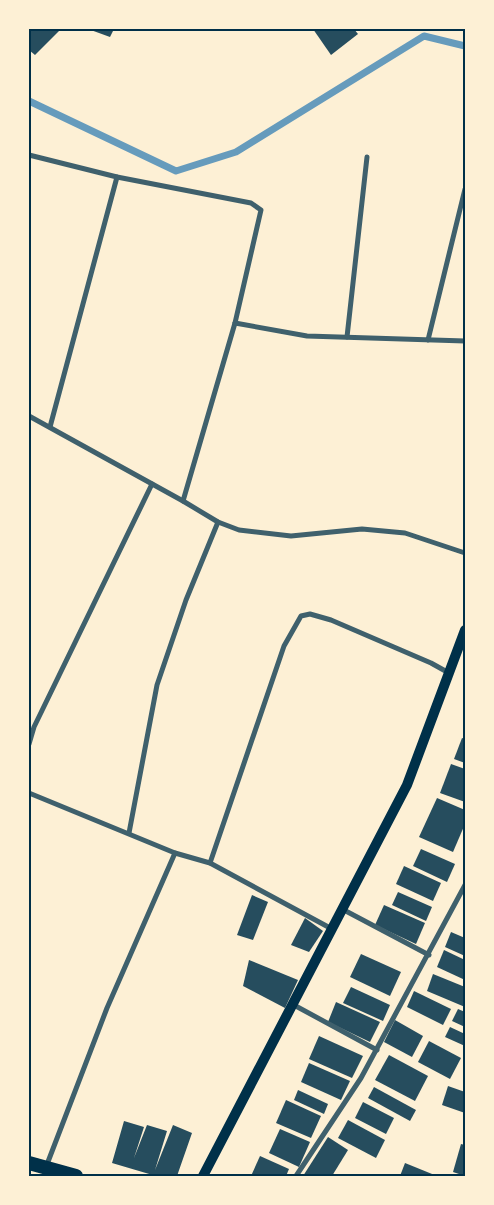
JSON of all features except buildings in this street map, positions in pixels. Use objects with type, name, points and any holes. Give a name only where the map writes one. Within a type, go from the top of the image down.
[{"type":"highway","points":[[29,1163],[76,1176]]},
{"type":"main road","points":[[203,1176],[407,785],[465,630]]},
{"type":"street","points":[[29,155],[117,177],[258,206],[261,215],[235,323],[183,501]]},
{"type":"street","points":[[347,337],[367,157]]},
{"type":"street","points":[[50,427],[117,177]]},
{"type":"street","points":[[428,340],[465,188]]},
{"type":"street","points":[[235,323],[307,336],[465,341]]},
{"type":"street","points":[[29,416],[218,522],[239,530],[291,536],[362,529],[405,533],[465,553]]},
{"type":"street","points":[[29,744],[34,727],[152,484]]},
{"type":"street","points":[[129,834],[157,685],[186,600],[218,522]]},
{"type":"street","points":[[210,863],[284,646],[301,616],[310,614],[331,620],[431,663],[449,673]]},
{"type":"street","points":[[29,793],[175,853],[210,863],[332,929]]},
{"type":"street","points":[[46,1168],[107,1008],[175,853]]},
{"type":"street","points":[[296,1176],[361,1078],[429,955],[465,885]]},
{"type":"street","points":[[342,909],[429,955]]},
{"type":"street","points":[[292,1004],[376,1050]]},
{"type":"waterway","points":[[29,101],[176,171],[236,152],[424,36],[465,46]]}]
